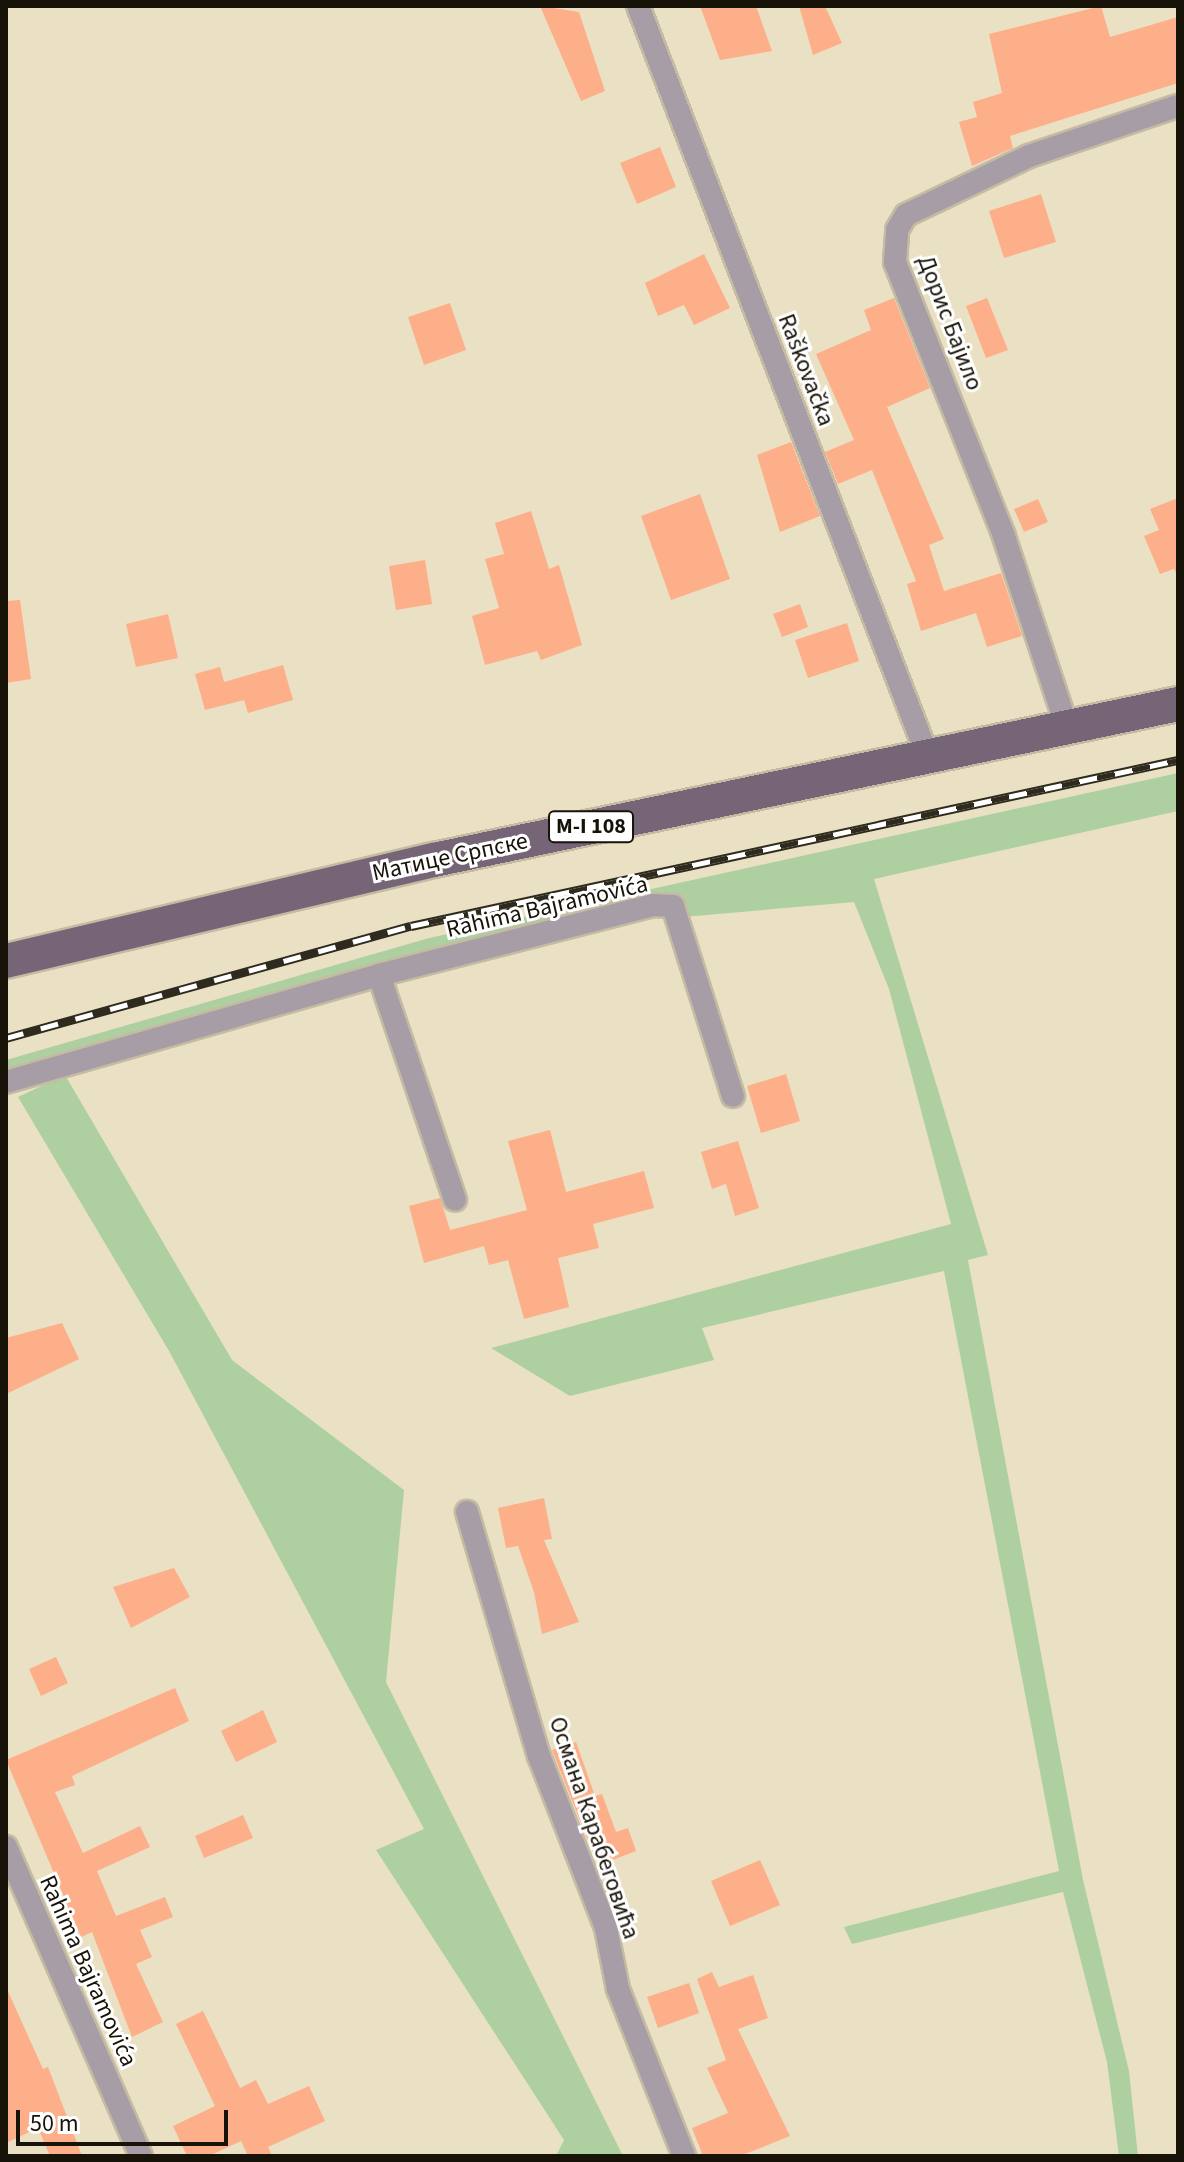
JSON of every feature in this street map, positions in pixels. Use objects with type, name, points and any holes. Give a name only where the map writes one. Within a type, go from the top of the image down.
[{"type":"main road","name":"Матице Српске","points":[[6,961],[926,752],[1178,704]]},
{"type":"street","name":"Raškovačka","points":[[638,6],[926,752]]},
{"type":"street","name":"Дорис Бајило","points":[[1067,727],[1004,536],[895,262],[897,230],[906,215],[1029,156],[1178,106]]},
{"type":"street","name":"Rahima Bajramovića","points":[[6,1082],[379,975],[673,906],[733,1096]]},
{"type":"street","points":[[379,975],[455,1199]]},
{"type":"street","name":"Османа Карабеговића","points":[[467,1512],[539,1756],[606,1928],[618,1989],[684,2156]]},
{"type":"street","name":"Rahima Bajramovića","points":[[6,1849],[141,2156]]},
{"type":"green space","points":[[1178,773],[1178,811],[874,879],[988,1255],[968,1260],[1083,1880],[1129,2071],[1138,2156],[1119,2156],[1107,2062],[1063,1892],[852,1944],[844,1927],[1059,1871],[944,1271],[702,1328],[714,1360],[570,1396],[491,1348],[951,1224],[889,989],[854,902],[672,918],[669,901],[6,1082],[6,1060],[429,938]]},
{"type":"green space","points":[[65,1075],[232,1360],[404,1490],[386,1682],[623,2156],[556,2156],[564,2140],[376,1850],[424,1829],[169,1351],[18,1097]]},
{"type":"building","points":[[540,6],[579,12],[605,91],[581,101]]},
{"type":"building","points":[[700,6],[756,6],[772,51],[720,60]]},
{"type":"building","points":[[799,6],[825,6],[842,43],[813,55]]},
{"type":"building","points":[[1101,6],[1110,37],[1178,17],[1178,83],[1010,136],[1013,148],[972,166],[959,122],[977,117],[973,102],[1002,93],[989,34]]},
{"type":"building","points":[[660,147],[676,187],[637,204],[620,163]]},
{"type":"building","points":[[1041,194],[1056,242],[1004,258],[989,211]]},
{"type":"building","points":[[704,254],[730,308],[694,325],[684,305],[658,316],[645,283]]},
{"type":"building","points":[[894,298],[930,388],[887,407],[944,539],[929,545],[944,591],[1001,573],[1022,636],[987,647],[976,613],[921,631],[907,584],[916,581],[872,470],[838,484],[825,452],[854,440],[816,354],[871,330],[864,310]]},
{"type":"building","points":[[987,298],[1008,350],[986,358],[966,306]]},
{"type":"building","points":[[450,303],[466,350],[424,365],[408,317]]},
{"type":"building","points":[[791,442],[820,516],[780,532],[757,455]]},
{"type":"building","points":[[700,494],[730,579],[671,600],[641,516]]},
{"type":"building","points":[[1178,498],[1178,576],[1174,569],[1160,574],[1144,536],[1159,530],[1150,509]]},
{"type":"building","points":[[1038,499],[1048,522],[1024,532],[1014,509]]},
{"type":"building","points":[[531,511],[549,569],[559,565],[582,645],[541,660],[537,651],[485,665],[472,616],[499,608],[485,559],[504,554],[495,523]]},
{"type":"building","points":[[425,560],[432,604],[396,610],[389,566]]},
{"type":"building","points":[[20,600],[31,679],[6,683],[6,601]]},
{"type":"building","points":[[800,604],[808,627],[782,637],[773,614]]},
{"type":"building","points":[[168,614],[178,658],[136,667],[126,624]]},
{"type":"building","points":[[847,623],[859,661],[808,678],[795,640]]},
{"type":"building","points":[[283,665],[293,700],[248,713],[244,700],[205,710],[195,674],[220,667],[224,682]]},
{"type":"building","points":[[786,1074],[800,1121],[761,1133],[747,1086]]},
{"type":"building","points":[[550,1130],[566,1192],[644,1171],[654,1208],[593,1224],[599,1248],[558,1258],[569,1307],[524,1319],[508,1260],[489,1265],[484,1246],[424,1263],[409,1206],[440,1198],[450,1230],[527,1210],[508,1141]]},
{"type":"building","points":[[738,1141],[759,1208],[735,1216],[726,1184],[712,1189],[701,1152]]},
{"type":"building","points":[[62,1323],[79,1359],[6,1394],[6,1338]]},
{"type":"building","points":[[544,1498],[552,1539],[544,1540],[579,1622],[542,1634],[534,1592],[518,1546],[506,1548],[498,1508]]},
{"type":"building","points":[[174,1568],[190,1597],[131,1628],[113,1587]]},
{"type":"building","points":[[56,1657],[68,1683],[41,1696],[29,1669]]},
{"type":"building","points":[[175,1688],[189,1721],[72,1776],[75,1785],[55,1792],[83,1853],[140,1826],[150,1847],[97,1871],[116,1916],[165,1897],[173,1917],[140,1930],[152,1957],[136,1964],[163,2022],[132,2037],[92,1932],[81,1937],[6,1760]]},
{"type":"building","points":[[263,1710],[277,1742],[236,1762],[221,1731]]},
{"type":"building","points":[[576,1742],[595,1796],[602,1794],[616,1832],[628,1828],[636,1851],[610,1861],[606,1852],[594,1856],[552,1750]]},
{"type":"building","points":[[243,1815],[253,1838],[204,1858],[195,1836]]},
{"type":"building","points":[[760,1860],[780,1905],[730,1926],[711,1881]]},
{"type":"building","points":[[712,1972],[719,1987],[753,1975],[768,2018],[738,2029],[790,2136],[740,2156],[703,2156],[692,2128],[728,2113],[707,2068],[726,2060],[697,1979]]},
{"type":"building","points":[[689,1983],[699,2013],[658,2028],[647,1997]]},
{"type":"building","points":[[6,1987],[43,2069],[48,2067],[82,2156],[50,2156],[38,2128],[6,2143]]},
{"type":"building","points":[[203,2011],[240,2088],[256,2080],[268,2104],[309,2086],[325,2121],[268,2147],[272,2156],[248,2156],[241,2141],[209,2156],[187,2156],[173,2126],[215,2106],[176,2024]]},
{"type":"railway","points":[[6,1038],[411,926],[1178,760]]}]
